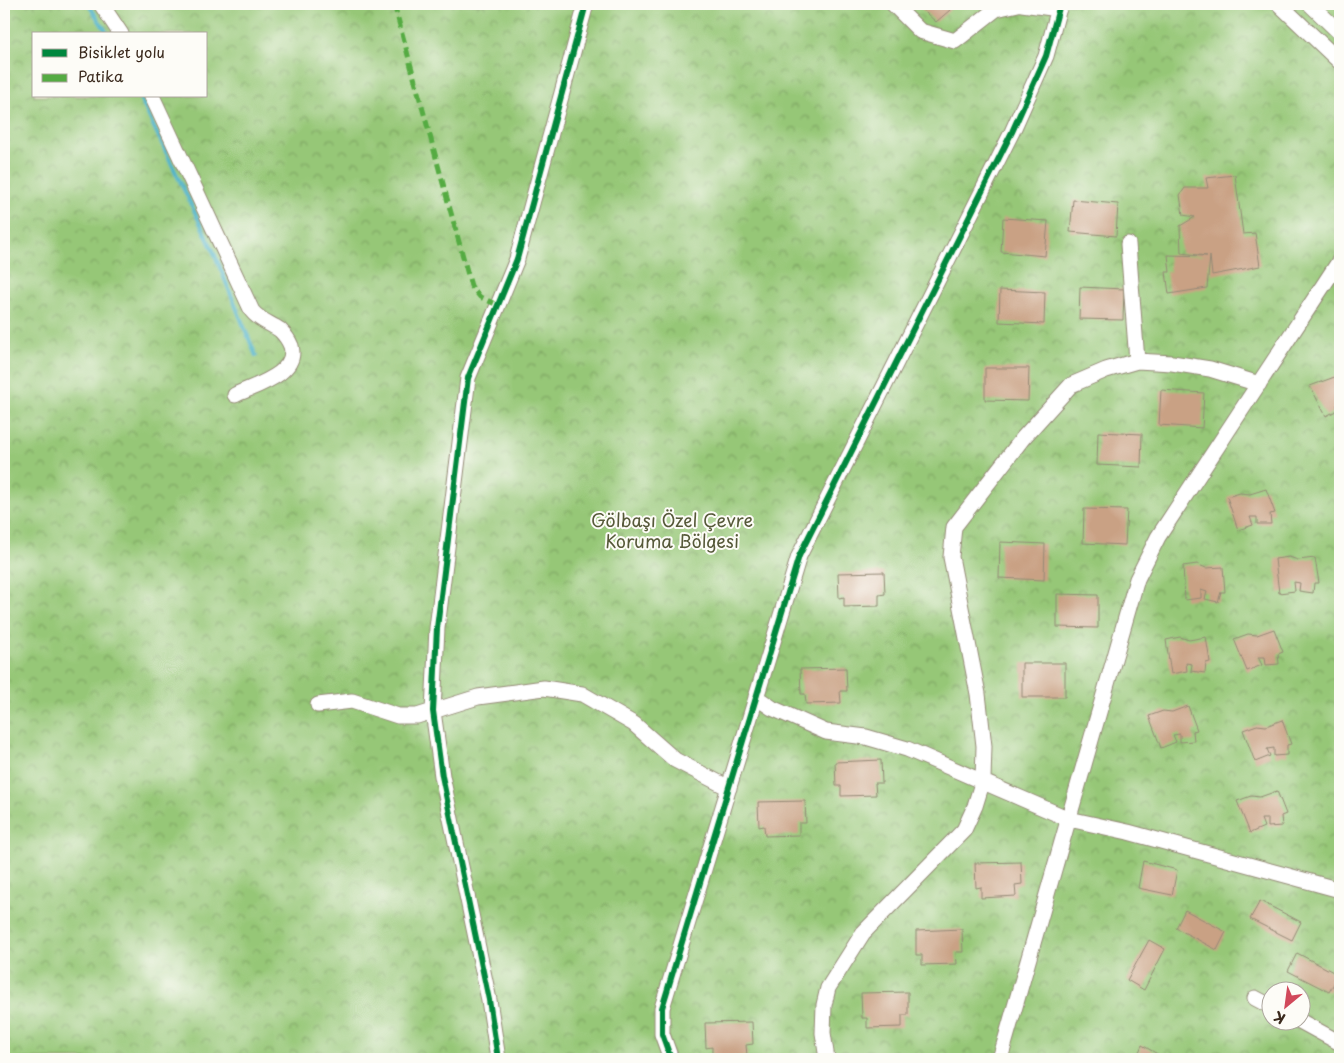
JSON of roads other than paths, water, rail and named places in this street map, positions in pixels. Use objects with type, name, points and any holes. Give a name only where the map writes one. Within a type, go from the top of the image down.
[{"type":"street","points":[[101,4],[120,32]]},
{"type":"street","points":[[498,1059],[489,1000],[442,776],[433,711],[437,628],[468,378],[517,259],[586,4]]},
{"type":"street","points":[[671,1059],[662,1034],[662,1008],[799,556],[1012,132],[1046,56],[1060,6],[1014,4],[996,9],[955,41],[920,31],[893,4]]},
{"type":"street","points":[[1279,4],[1340,62]]},
{"type":"street","points":[[1310,4],[1340,33]]},
{"type":"street","points":[[153,98],[252,311],[257,317],[280,330],[291,348],[292,358],[283,370],[235,395]]},
{"type":"street","points":[[1128,244],[1137,361]]},
{"type":"street","points":[[1000,1059],[1137,579],[1158,537],[1340,260]]},
{"type":"street","points":[[827,1059],[823,1023],[824,1005],[828,988],[863,933],[964,830],[975,806],[983,780],[984,746],[978,694],[951,557],[954,527],[1023,438],[1071,385],[1106,370],[1137,361],[1172,363],[1210,369],[1259,384]]},
{"type":"street","points":[[318,705],[352,701],[398,716],[417,716],[478,697],[544,688],[582,694],[634,724],[675,760],[729,788]]},
{"type":"street","points":[[756,697],[772,708],[826,732],[885,741],[983,780],[1070,819],[1128,832],[1340,890]]},
{"type":"street","points":[[1255,998],[1262,1002]]},
{"type":"street","points":[[1312,1028],[1340,1043]]},
{"type":"waterway","points":[[88,4],[107,32]]},
{"type":"waterway","points":[[140,98],[212,248],[256,356]]},
{"type":"park label","name":"Gölbaşı Özel Çevre Koruma Bölgesi","points":[[672,531]]}]
